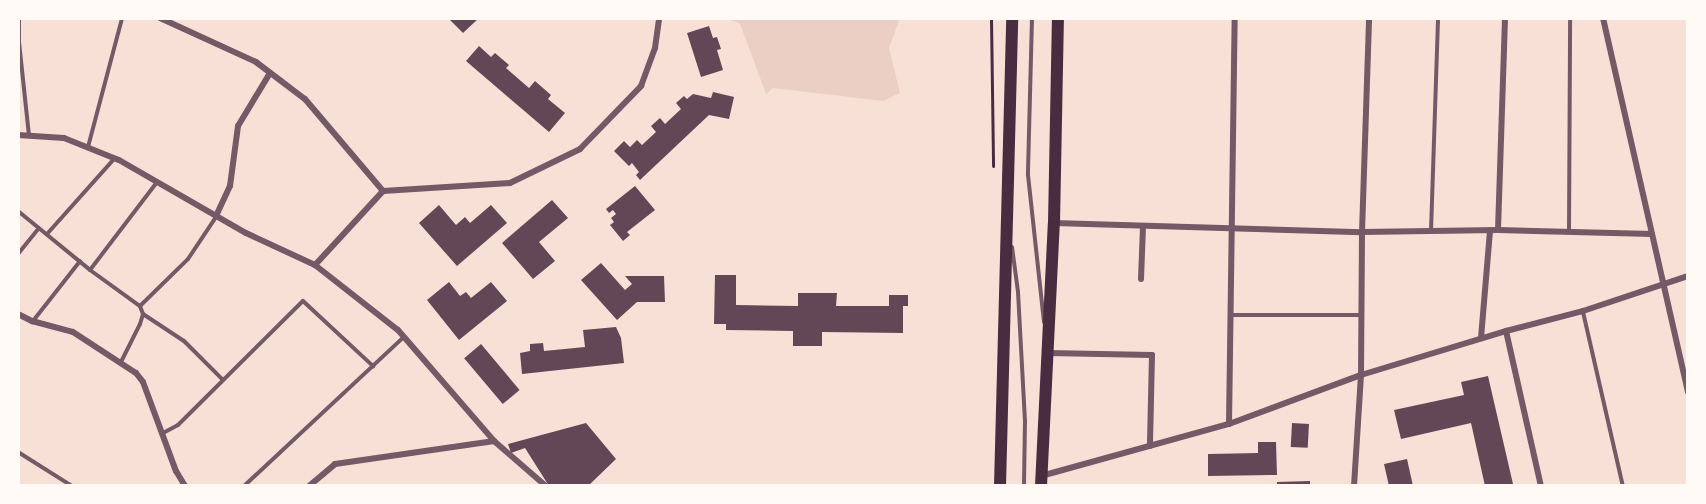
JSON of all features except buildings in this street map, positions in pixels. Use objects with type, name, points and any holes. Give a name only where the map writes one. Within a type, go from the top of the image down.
[{"type":"main road","points":[[1000,486],[1012,18]]},
{"type":"main road","points":[[1041,481],[1054,223],[1058,18]]},
{"type":"street","points":[[160,18],[256,62],[304,99],[383,191]]},
{"type":"street","points":[[315,265],[383,191],[510,183],[580,149],[641,86],[655,48],[659,18]]},
{"type":"street","points":[[1228,424],[1235,18]]},
{"type":"street","points":[[1354,486],[1361,375],[1362,232],[1369,18]]},
{"type":"street","points":[[1498,231],[1505,18]]},
{"type":"street","points":[[1603,18],[1688,392]]},
{"type":"street","points":[[216,216],[230,186],[238,126],[270,73]]},
{"type":"street","points":[[18,135],[64,138],[115,158],[246,233],[315,265],[404,337],[494,441],[546,486]]},
{"type":"street","points":[[1054,223],[1362,232],[1498,231],[1652,234]]},
{"type":"street","points":[[1142,279],[1143,226]]},
{"type":"street","points":[[1481,338],[1490,231]]},
{"type":"street","points":[[1041,481],[1228,424],[1361,375],[1481,338],[1583,311],[1688,276]]},
{"type":"street","points":[[18,314],[32,321],[73,332],[136,373],[143,382],[176,471],[184,486]]},
{"type":"street","points":[[1506,331],[1541,486]]},
{"type":"street","points":[[1047,354],[1152,355],[1150,446]]},
{"type":"street","points":[[309,486],[335,464],[494,441]]},
{"type":"lane","points":[[19,18],[19,42],[29,136]]},
{"type":"lane","points":[[88,147],[122,18]]},
{"type":"lane","points":[[1032,18],[1029,175],[1047,354]]},
{"type":"lane","points":[[1431,231],[1438,18]]},
{"type":"lane","points":[[1569,232],[1570,18]]},
{"type":"lane","points":[[47,234],[115,158]]},
{"type":"lane","points":[[90,270],[158,181]]},
{"type":"lane","points":[[1006,207],[1018,292],[1025,421],[1024,486]]},
{"type":"lane","points":[[18,211],[90,270],[140,306],[143,314],[184,341],[222,379]]},
{"type":"lane","points":[[140,306],[188,259],[216,216]]},
{"type":"lane","points":[[18,254],[39,228]]},
{"type":"lane","points":[[32,321],[80,261]]},
{"type":"lane","points":[[163,433],[178,425],[303,301],[373,366]]},
{"type":"lane","points":[[1583,311],[1623,486]]},
{"type":"lane","points":[[121,362],[143,314]]},
{"type":"lane","points":[[1230,315],[1362,315]]},
{"type":"lane","points":[[244,486],[404,337]]},
{"type":"lane","points":[[18,452],[72,486]]},
{"type":"path","points":[[991,18],[993,176]]},
{"type":"shaded area","points":[[728,18],[900,18],[889,48],[900,93],[883,101],[773,88],[766,94],[740,24]]}]
